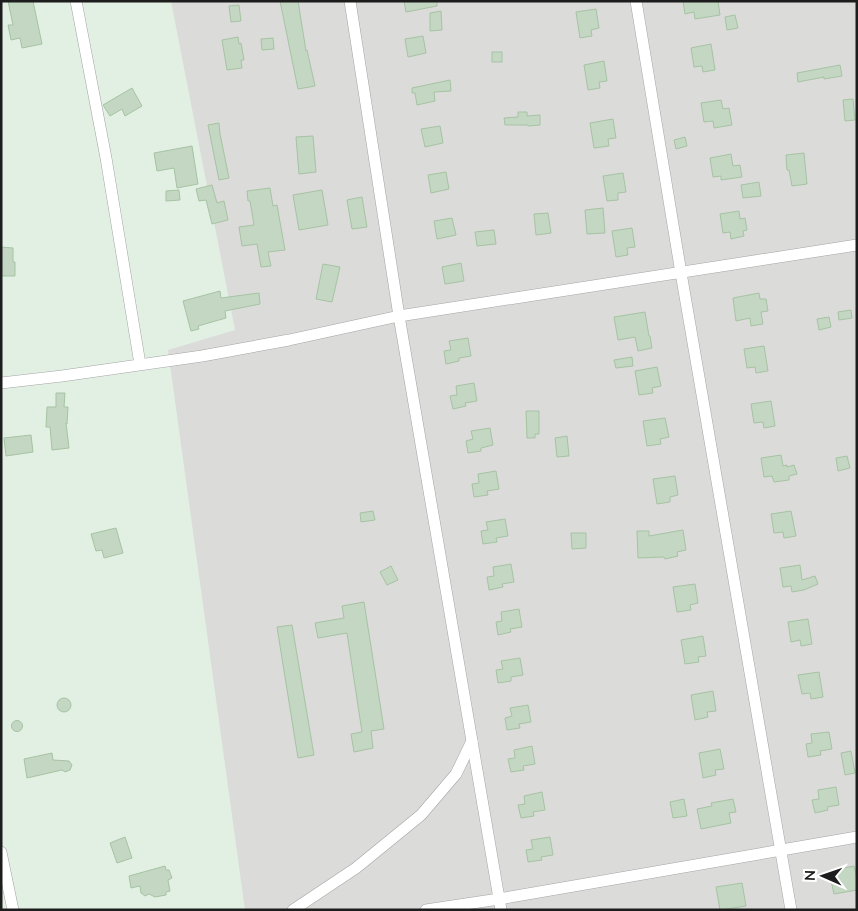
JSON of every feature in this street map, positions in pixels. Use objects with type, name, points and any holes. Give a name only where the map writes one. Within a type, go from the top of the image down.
[{"type":"street","points":[[76,1],[106,158],[140,364]]},
{"type":"street","points":[[350,1],[399,316],[500,904]]},
{"type":"street","points":[[636,1],[791,910]]},
{"type":"street","points":[[1,382],[62,376],[202,356],[399,316],[857,245]]},
{"type":"street","points":[[293,910],[356,868],[421,815],[456,774],[472,741]]},
{"type":"street","points":[[426,910],[500,904],[857,837]]},
{"type":"street","points":[[1,852],[13,910]]},
{"type":"shaded area","points":[[171,1],[857,1],[857,910],[245,910],[168,350],[235,330]]},
{"type":"building","points":[[8,1],[33,1],[42,44],[22,48],[20,38],[11,40],[8,25],[13,25]]},
{"type":"building","points":[[280,1],[298,1],[306,51],[315,86],[298,89]]},
{"type":"building","points":[[404,1],[437,1],[437,6],[406,12]]},
{"type":"building","points":[[683,1],[718,1],[720,15],[695,19],[694,12],[685,14]]},
{"type":"building","points":[[239,5],[241,21],[231,22],[229,6]]},
{"type":"building","points":[[596,9],[599,28],[591,30],[592,36],[580,38],[576,12]]},
{"type":"building","points":[[441,11],[442,30],[430,31],[430,13]]},
{"type":"building","points":[[735,15],[738,28],[727,30],[725,17]]},
{"type":"building","points":[[423,36],[426,53],[408,57],[405,39]]},
{"type":"building","points":[[238,37],[244,60],[241,60],[242,68],[227,70],[222,40]]},
{"type":"building","points":[[273,38],[274,49],[262,50],[261,39]]},
{"type":"building","points":[[711,44],[715,70],[703,72],[702,66],[694,67],[691,48]]},
{"type":"building","points":[[492,52],[502,52],[502,62],[492,62]]},
{"type":"building","points":[[604,61],[607,81],[599,82],[600,88],[588,90],[584,65]]},
{"type":"building","points":[[840,65],[842,76],[798,82],[797,73]]},
{"type":"building","points":[[450,80],[451,91],[434,92],[435,101],[417,105],[412,88]]},
{"type":"building","points":[[132,88],[142,106],[125,116],[122,109],[110,116],[103,105]]},
{"type":"building","points":[[853,99],[855,120],[845,121],[843,100]]},
{"type":"building","points":[[721,100],[723,109],[729,108],[732,125],[714,128],[713,121],[704,122],[701,103]]},
{"type":"building","points":[[518,112],[527,112],[527,116],[540,115],[540,125],[505,125],[504,118],[518,117]]},
{"type":"building","points":[[613,119],[616,138],[608,139],[609,146],[594,148],[590,123]]},
{"type":"building","points":[[219,123],[229,178],[219,180],[208,125]]},
{"type":"building","points":[[440,126],[443,143],[425,147],[421,129]]},
{"type":"building","points":[[313,136],[316,172],[299,174],[296,137]]},
{"type":"building","points":[[685,137],[687,146],[676,149],[674,140]]},
{"type":"building","points":[[192,146],[198,184],[177,188],[174,168],[157,171],[154,153]]},
{"type":"building","points":[[804,153],[807,184],[792,186],[789,170],[787,170],[786,155]]},
{"type":"building","points":[[731,154],[733,166],[740,165],[742,177],[721,180],[721,176],[713,177],[710,158]]},
{"type":"building","points":[[446,172],[449,189],[431,193],[428,175]]},
{"type":"building","points":[[623,173],[626,192],[618,193],[618,200],[607,201],[603,176]]},
{"type":"building","points":[[759,182],[761,196],[743,198],[741,185]]},
{"type":"building","points":[[212,185],[217,203],[224,201],[228,220],[212,224],[206,200],[199,201],[196,189]]},
{"type":"building","points":[[270,188],[273,206],[277,205],[285,250],[268,252],[271,266],[261,267],[257,244],[242,246],[239,227],[254,225],[247,191]]},
{"type":"building","points":[[179,190],[180,200],[166,201],[166,191]]},
{"type":"building","points":[[322,190],[328,225],[299,230],[293,195]]},
{"type":"building","points":[[362,197],[367,227],[352,229],[347,200]]},
{"type":"building","points":[[603,208],[605,233],[587,234],[585,210]]},
{"type":"building","points":[[739,211],[740,219],[745,218],[747,230],[743,231],[744,236],[731,239],[730,232],[723,233],[720,214]]},
{"type":"building","points":[[548,213],[551,233],[536,235],[534,214]]},
{"type":"building","points":[[452,218],[456,235],[437,239],[434,221]]},
{"type":"building","points":[[632,228],[635,247],[627,248],[628,255],[616,257],[612,231]]},
{"type":"building","points":[[494,230],[496,244],[477,246],[475,232]]},
{"type":"building","points":[[1,247],[13,248],[15,276],[1,276]]},
{"type":"building","points":[[461,263],[464,281],[445,284],[442,267]]},
{"type":"building","points":[[323,264],[340,267],[332,302],[316,299]]},
{"type":"building","points":[[220,291],[221,298],[259,293],[260,304],[225,311],[226,318],[198,326],[199,329],[191,331],[183,301]]},
{"type":"building","points":[[759,293],[760,299],[766,299],[768,311],[761,312],[763,324],[751,326],[750,318],[736,321],[733,298]]},
{"type":"building","points":[[851,310],[852,318],[839,320],[838,312]]},
{"type":"building","points":[[645,312],[652,348],[638,351],[635,337],[618,340],[614,317]]},
{"type":"building","points":[[829,317],[831,327],[819,330],[817,319]]},
{"type":"building","points":[[468,338],[471,356],[459,358],[459,361],[446,364],[444,351],[451,350],[449,341]]},
{"type":"building","points":[[764,346],[768,371],[756,373],[755,367],[747,368],[744,349]]},
{"type":"building","points":[[632,357],[633,366],[616,368],[614,360]]},
{"type":"building","points":[[657,367],[661,386],[652,388],[653,393],[639,395],[635,371]]},
{"type":"building","points":[[474,383],[477,401],[465,403],[466,406],[453,409],[450,396],[457,395],[456,386]]},
{"type":"building","points":[[56,393],[65,393],[64,407],[68,407],[66,423],[69,448],[52,450],[50,427],[46,427],[47,407],[56,407]]},
{"type":"building","points":[[771,401],[775,426],[764,428],[763,422],[754,423],[751,404]]},
{"type":"building","points":[[526,411],[539,411],[539,434],[535,434],[535,438],[527,438]]},
{"type":"building","points":[[665,418],[669,437],[660,439],[661,444],[647,446],[643,421]]},
{"type":"building","points":[[490,428],[493,445],[481,448],[481,451],[468,453],[466,441],[473,439],[471,431]]},
{"type":"building","points":[[31,435],[33,452],[6,456],[4,438]]},
{"type":"building","points":[[567,436],[569,456],[557,457],[555,438]]},
{"type":"building","points":[[781,455],[783,466],[794,465],[797,474],[789,476],[789,480],[774,482],[772,476],[764,477],[761,458]]},
{"type":"building","points":[[847,456],[850,468],[838,471],[836,458]]},
{"type":"building","points":[[496,471],[499,489],[487,491],[488,495],[474,497],[472,484],[479,483],[478,474]]},
{"type":"building","points":[[675,476],[678,495],[670,497],[670,502],[657,504],[653,479]]},
{"type":"building","points":[[373,511],[375,520],[361,522],[360,513]]},
{"type":"building","points":[[791,511],[796,536],[784,538],[783,532],[774,533],[771,514]]},
{"type":"building","points":[[505,519],[508,536],[496,538],[497,542],[483,544],[481,531],[488,530],[486,522]]},
{"type":"building","points":[[116,528],[123,553],[104,558],[102,550],[96,551],[91,534]]},
{"type":"building","points":[[683,530],[686,550],[677,552],[678,556],[665,559],[664,557],[638,558],[637,531],[649,531],[649,536]]},
{"type":"building","points":[[571,533],[586,533],[586,548],[572,549]]},
{"type":"building","points":[[511,564],[514,582],[502,584],[503,587],[489,590],[487,577],[494,576],[493,567]]},
{"type":"building","points":[[800,565],[802,580],[815,576],[818,584],[804,590],[792,592],[791,586],[783,587],[780,568]]},
{"type":"building","points":[[391,566],[398,580],[387,585],[380,572]]},
{"type":"building","points":[[695,584],[698,603],[690,605],[691,610],[677,612],[673,587]]},
{"type":"building","points":[[364,602],[384,729],[371,731],[373,748],[354,752],[351,734],[362,732],[347,633],[318,638],[315,623],[344,618],[342,606]]},
{"type":"building","points":[[519,609],[522,627],[510,629],[511,632],[498,635],[496,622],[502,621],[501,612]]},
{"type":"building","points":[[808,619],[812,644],[801,646],[800,640],[791,642],[788,622]]},
{"type":"building","points":[[292,625],[314,755],[298,758],[277,627]]},
{"type":"building","points":[[703,636],[706,656],[698,657],[699,662],[685,664],[681,640]]},
{"type":"building","points":[[520,658],[523,675],[511,677],[511,681],[498,683],[496,670],[503,669],[501,661]]},
{"type":"building","points":[[819,672],[823,697],[811,699],[810,693],[802,694],[798,675]]},
{"type":"building","points":[[713,691],[716,711],[707,712],[708,717],[695,720],[691,695]]},
{"type":"building","points":[[61,698],[67,698],[71,705],[67,712],[61,712],[57,708],[57,702]]},
{"type":"building","points":[[528,705],[531,722],[519,724],[520,728],[507,730],[505,718],[512,716],[510,708]]},
{"type":"building","points":[[17,720],[23,726],[17,732],[11,726]]},
{"type":"building","points":[[829,732],[832,749],[820,751],[821,755],[808,757],[806,744],[812,743],[811,734]]},
{"type":"building","points":[[532,746],[535,764],[523,766],[524,770],[511,772],[508,759],[515,758],[514,750]]},
{"type":"building","points":[[720,749],[724,769],[715,770],[716,775],[703,778],[699,753]]},
{"type":"building","points":[[851,751],[855,773],[845,775],[841,753]]},
{"type":"building","points":[[52,753],[53,760],[69,761],[72,765],[70,770],[27,778],[24,759]]},
{"type":"building","points":[[836,787],[839,805],[827,807],[828,810],[815,813],[812,800],[819,799],[818,790]]},
{"type":"building","points":[[542,792],[545,810],[533,812],[534,816],[521,818],[518,805],[525,804],[524,796]]},
{"type":"building","points":[[684,799],[687,816],[673,818],[670,802]]},
{"type":"building","points":[[733,799],[736,812],[729,813],[731,823],[701,829],[697,809],[712,806],[711,803]]},
{"type":"building","points":[[125,837],[132,858],[117,863],[110,843]]},
{"type":"building","points":[[550,837],[553,855],[541,857],[542,860],[528,862],[526,850],[533,849],[531,840]]},
{"type":"building","points":[[165,866],[172,878],[168,880],[170,891],[166,892],[166,895],[155,897],[149,894],[145,896],[141,893],[140,886],[131,888],[129,876]]},
{"type":"building","points":[[854,866],[857,890],[834,894],[829,871]]},
{"type":"building","points":[[742,883],[746,906],[720,910],[716,887]]}]
